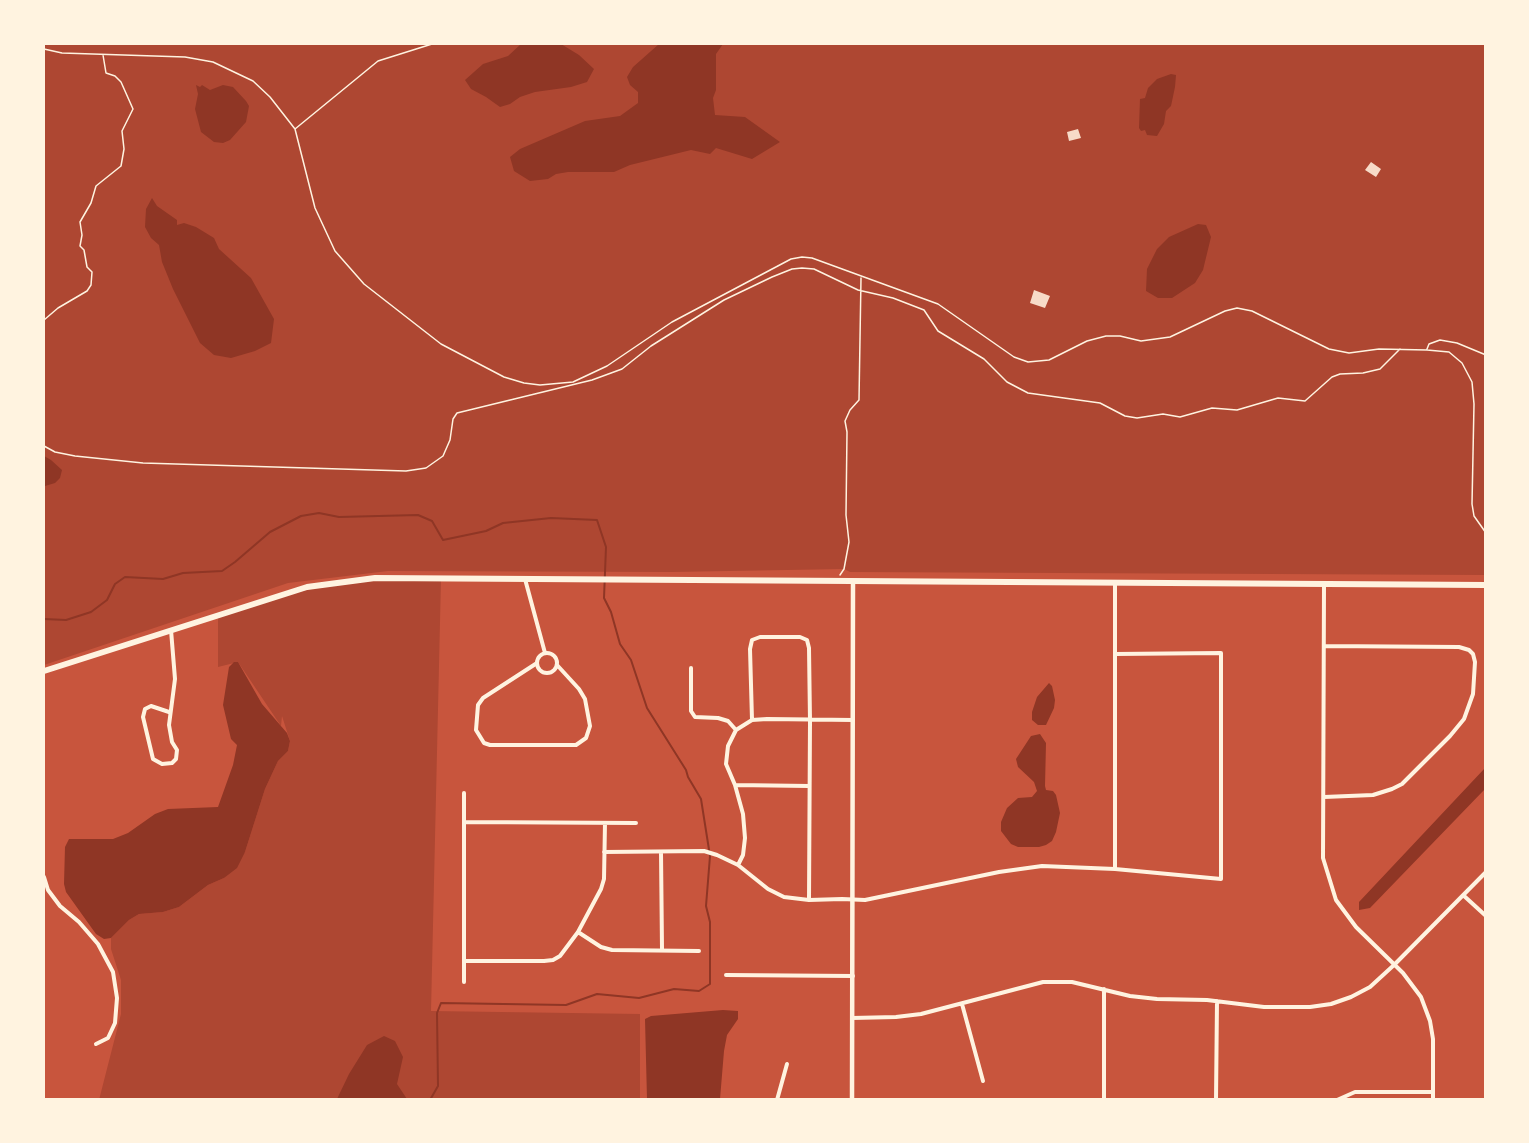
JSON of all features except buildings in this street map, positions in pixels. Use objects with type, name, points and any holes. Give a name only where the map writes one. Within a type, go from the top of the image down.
[{"type":"main road","points":[[44,671],[307,587],[375,578],[1485,585]]},
{"type":"street","points":[[525,579],[545,653]]},
{"type":"street","points":[[852,1100],[853,581]]},
{"type":"street","points":[[1115,582],[1115,869]]},
{"type":"street","points":[[1324,584],[1323,858],[1336,900],[1356,927],[1417,991],[1430,1021],[1433,1039],[1433,1100]]},
{"type":"street","points":[[169,712],[151,706],[145,709],[143,717],[153,759],[162,764],[172,763],[176,759],[177,750],[172,742],[169,712],[176,679],[171,629]]},
{"type":"street","points":[[752,720],[750,649],[752,640],[760,637],[800,637],[807,640],[810,648],[809,900]]},
{"type":"street","points":[[1324,646],[1459,648],[1469,650],[1473,654],[1474,662],[1473,694],[1464,719],[1402,784],[1373,795],[1324,797]]},
{"type":"street","points":[[545,653],[539,657],[537,663],[539,669],[548,674],[554,671],[557,665]]},
{"type":"street","points":[[537,663],[483,698],[478,705],[476,730],[484,743],[490,745],[576,745],[586,738],[590,726],[585,699],[557,665],[554,656],[545,653]]},
{"type":"street","points":[[604,852],[704,851],[738,865],[768,889],[784,897],[809,900],[865,900],[1031,867],[1115,869],[1221,879],[1221,653],[1115,654]]},
{"type":"street","points":[[691,668],[691,711],[695,717],[728,721],[736,730]]},
{"type":"street","points":[[738,865],[743,855],[745,838],[743,814],[726,764],[728,746],[736,730],[752,720],[854,720]]},
{"type":"street","points":[[735,785],[809,786]]},
{"type":"street","points":[[464,793],[464,982]]},
{"type":"street","points":[[464,822],[636,823]]},
{"type":"street","points":[[464,961],[553,960],[566,950],[601,889],[604,879],[605,824]]},
{"type":"street","points":[[661,852],[662,949]]},
{"type":"street","points":[[852,1018],[921,1014],[1044,982],[1072,982],[1130,996],[1217,1001],[1274,1008],[1310,1007],[1340,1002],[1370,987],[1485,872]]},
{"type":"street","points":[[44,876],[48,890],[60,906],[79,922],[98,944],[113,972],[117,998],[115,1023],[108,1038],[96,1044]]},
{"type":"street","points":[[1463,895],[1485,916]]},
{"type":"street","points":[[578,932],[601,947],[612,950],[699,951]]},
{"type":"street","points":[[726,975],[853,976]]},
{"type":"street","points":[[1104,989],[1104,1100]]},
{"type":"street","points":[[1216,1100],[1217,1001]]},
{"type":"street","points":[[962,1004],[983,1081]]},
{"type":"street","points":[[777,1100],[787,1064]]},
{"type":"street","points":[[1337,1100],[1355,1092],[1433,1092]]},
{"type":"path","points":[[295,129],[378,61],[432,44]]},
{"type":"path","points":[[44,49],[62,53],[185,57],[213,62],[253,81],[270,97],[295,129],[315,208],[335,251],[364,284],[441,344],[504,377],[524,383],[567,384]]},
{"type":"path","points":[[44,320],[65,303],[87,291],[92,285],[93,272],[87,267],[84,250],[80,246],[82,235],[80,222],[91,203],[96,186],[121,166],[124,149],[122,131],[133,109],[121,82],[115,76],[106,73],[102,54]]},
{"type":"path","points":[[554,389],[607,366],[672,322],[791,259],[812,258],[939,304],[1014,357],[1028,362],[1049,360],[1087,341],[1106,336],[1120,336],[1141,341],[1170,337],[1225,311],[1237,308],[1252,311],[1329,350],[1349,353],[1379,349],[1449,352],[1462,363],[1472,382],[1474,404],[1472,504],[1474,516],[1485,533]]},
{"type":"path","points":[[44,446],[55,452],[75,456],[143,463],[406,471],[426,468],[443,456],[450,440],[456,413],[592,380],[622,369],[651,346],[724,300],[792,269],[814,270],[860,290],[893,298],[924,310],[938,331],[984,359],[1007,382],[1028,393],[1101,403],[1125,416],[1137,418],[1163,414],[1180,417],[1212,408],[1237,410],[1278,398],[1305,400],[1332,377],[1380,369],[1400,349]]},
{"type":"path","points":[[835,581],[844,569],[849,542],[846,515],[847,432],[845,421],[850,410],[859,400],[861,277]]},
{"type":"path","points":[[1426,350],[1429,344],[1440,340],[1457,343],[1485,355]]},
{"type":"shaded area","points":[[44,44],[1485,44],[1485,575],[850,572],[844,569],[671,572],[388,571],[288,583],[44,665]]},
{"type":"shaded area","points":[[521,44],[561,44],[579,55],[594,69],[587,82],[571,87],[535,92],[500,107],[471,89],[465,80],[483,64],[508,56]]},
{"type":"shaded area","points":[[659,44],[723,44],[716,54],[716,90],[713,98],[715,115],[745,117],[780,142],[752,159],[716,148],[710,154],[691,150],[630,165],[614,172],[568,172],[556,174],[548,179],[530,181],[514,171],[510,157],[520,149],[585,121],[620,116],[638,103],[638,92],[630,85],[627,77],[633,67]]},
{"type":"shaded area","points":[[1171,74],[1176,75],[1175,87],[1164,124],[1157,136],[1147,135],[1145,130],[1141,131],[1139,128],[1140,99],[1145,98],[1148,88],[1157,79]]},
{"type":"shaded area","points":[[196,85],[200,87],[202,85],[210,90],[223,85],[233,87],[246,101],[249,106],[246,122],[230,140],[223,143],[214,142],[201,132],[195,109],[198,94]]},
{"type":"shaded area","points":[[152,198],[157,206],[177,220],[177,225],[184,223],[196,227],[214,238],[219,249],[251,278],[274,319],[271,343],[255,351],[231,358],[214,355],[200,343],[173,289],[162,262],[159,245],[151,238],[145,227],[146,209]]},
{"type":"shaded area","points":[[1198,224],[1206,225],[1211,237],[1203,270],[1195,283],[1172,298],[1158,298],[1146,291],[1147,269],[1157,249],[1169,237]]},
{"type":"shaded area","points":[[44,456],[62,470],[60,478],[55,483],[45,486]]},
{"type":"shaded area","points":[[441,579],[431,1011],[640,1014],[640,1099],[99,1100],[121,1014],[121,980],[111,949],[111,938],[129,920],[139,914],[163,912],[179,907],[208,885],[224,878],[245,852],[265,789],[278,761],[288,751],[290,741],[282,716],[281,726],[238,662],[218,667],[218,615],[278,596],[346,582]]},
{"type":"shaded area","points":[[234,662],[238,662],[262,704],[287,733],[290,741],[288,751],[278,761],[265,789],[245,852],[237,868],[224,878],[208,885],[179,907],[163,912],[139,914],[129,920],[111,938],[104,939],[96,934],[66,892],[64,884],[65,847],[69,839],[113,839],[128,833],[155,814],[168,809],[218,807],[233,765],[237,745],[231,739],[223,705],[229,667]]},
{"type":"shaded area","points":[[1049,683],[1052,686],[1055,700],[1054,708],[1046,725],[1038,725],[1032,720],[1032,712],[1037,697]]},
{"type":"shaded area","points":[[1040,734],[1046,743],[1046,790],[1053,791],[1056,795],[1060,813],[1052,841],[1039,847],[1018,847],[1011,844],[1001,831],[1001,822],[1007,808],[1018,798],[1032,797],[1037,791],[1034,782],[1018,767],[1016,759],[1031,736]]},
{"type":"shaded area","points":[[1485,768],[1485,789],[1370,908],[1359,910],[1359,902]]},
{"type":"shaded area","points":[[723,1010],[738,1011],[738,1019],[727,1035],[720,1099],[647,1099],[645,1019],[651,1016]]},
{"type":"shaded area","points":[[384,1036],[395,1041],[403,1057],[397,1084],[407,1099],[337,1099],[367,1045]]},
{"type":"waterway","points":[[44,619],[66,620],[91,612],[107,600],[115,584],[125,577],[163,579],[183,573],[222,571],[270,532],[301,516],[319,513],[339,517],[418,515],[432,521],[443,540],[486,531],[503,523],[551,518],[597,520],[606,547],[604,598],[611,612],[620,644],[631,660],[647,708],[686,770],[701,799],[710,856],[706,906],[710,922],[710,984],[699,991],[674,989],[639,998],[597,994],[566,1005],[441,1003],[437,1013],[438,1086],[430,1100]]}]
